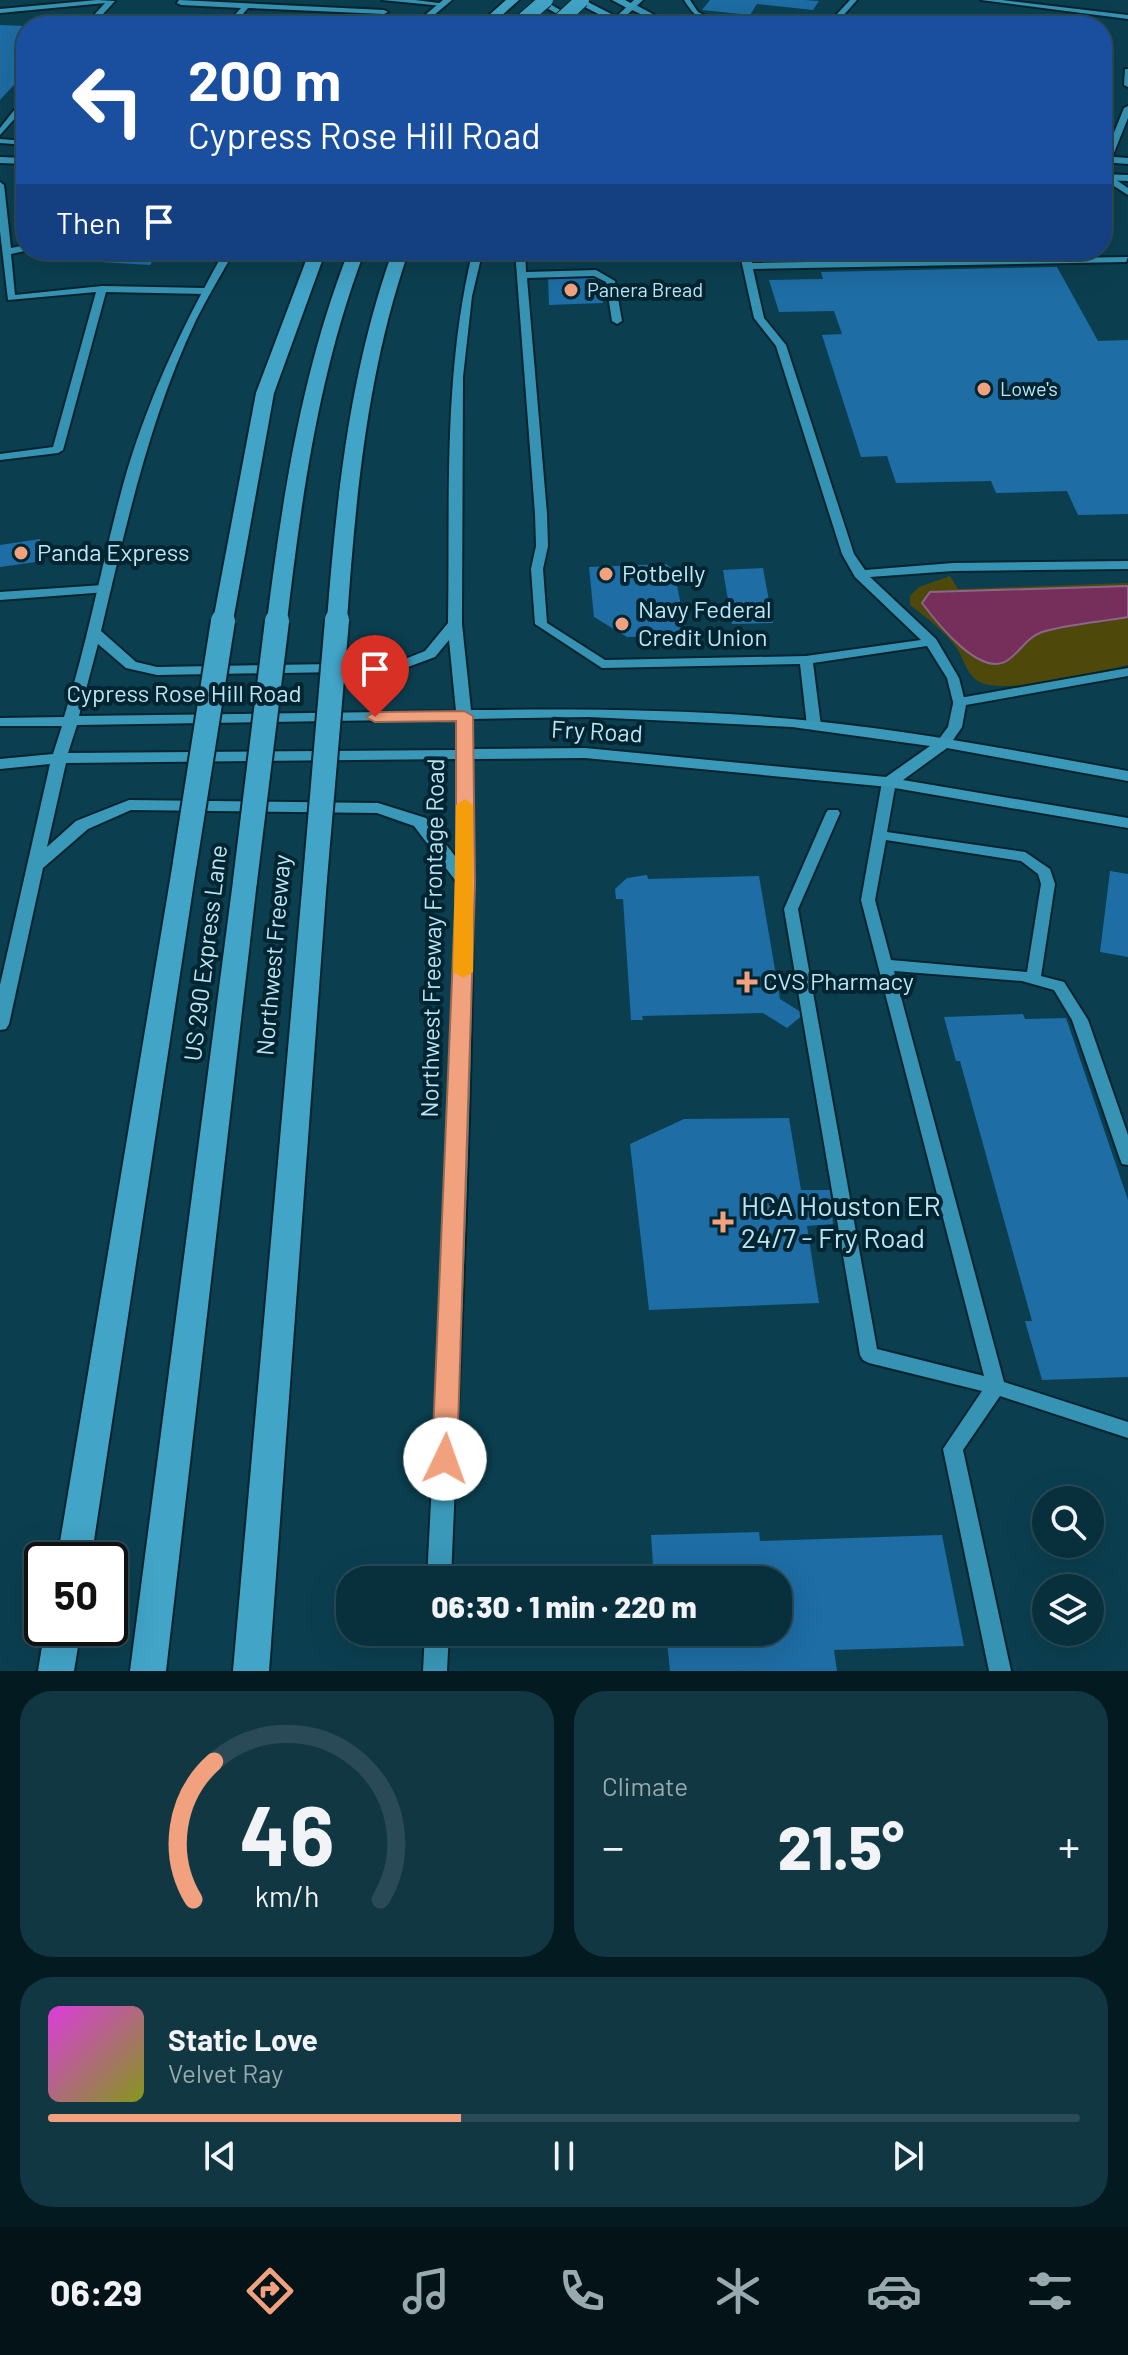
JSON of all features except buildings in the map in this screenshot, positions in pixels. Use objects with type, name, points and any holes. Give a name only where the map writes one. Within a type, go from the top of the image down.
[{"type":"highway","points":[[494,16],[513,0]]},
{"type":"highway","points":[[528,16],[546,0]]},
{"type":"highway","points":[[565,16],[582,0]]},
{"type":"highway","points":[[77,1542],[223,621],[265,393],[314,260]]},
{"type":"highway","name":"US 290 Express Lane","points":[[148,1671],[303,424],[323,339],[353,260]]},
{"type":"highway","name":"Northwest Freeway","points":[[251,1671],[353,430],[376,325],[398,260]]},
{"type":"highway","points":[[56,1671],[60,1646]]},
{"type":"main road","points":[[537,0],[566,16]]},
{"type":"main road","points":[[576,0],[602,16]]},
{"type":"main road","points":[[617,0],[635,3]]},
{"type":"main road","points":[[428,16],[445,2]]},
{"type":"main road","points":[[0,1024],[38,864],[59,758],[72,719],[130,483],[153,413],[206,291],[224,260]]},
{"type":"main road","name":"Northwest Freeway Frontage Road","points":[[440,1566],[456,1212],[466,883],[464,716],[455,624],[457,377],[467,296],[476,260]]},
{"type":"main road","points":[[93,632],[131,665],[157,671],[397,667],[430,654],[455,624]]},
{"type":"main road","name":"Fry Road","points":[[464,716],[589,713],[814,726],[944,743],[1128,776]]},
{"type":"main road","name":"Cypress Rose Hill Road","points":[[0,722],[464,716]]},
{"type":"main road","points":[[889,782],[944,743]]},
{"type":"main road","name":"Fry Road","points":[[59,758],[585,753],[889,782],[1128,823]]},
{"type":"main road","points":[[0,764],[59,758]]},
{"type":"main road","points":[[38,864],[82,825],[129,805],[378,808],[420,822],[466,883]]},
{"type":"main road","points":[[435,1671],[436,1646]]},
{"type":"street","points":[[635,3],[655,16]]},
{"type":"street","points":[[944,743],[955,727],[959,702],[1128,672]]},
{"type":"lane","points":[[0,11],[117,0]]},
{"type":"lane","points":[[182,0],[181,3],[384,12]]},
{"type":"lane","points":[[385,0],[445,2]]},
{"type":"lane","points":[[379,16],[398,0]]},
{"type":"lane","points":[[687,0],[695,13],[701,16]]},
{"type":"lane","points":[[839,16],[854,0]]},
{"type":"lane","points":[[984,0],[1128,17]]},
{"type":"lane","points":[[238,16],[246,6]]},
{"type":"lane","points":[[261,16],[266,7]]},
{"type":"lane","points":[[1128,71],[1128,85]]},
{"type":"lane","points":[[1112,144],[1128,108]]},
{"type":"lane","points":[[0,133],[16,113]]},
{"type":"lane","points":[[0,185],[6,299],[102,289],[206,291]]},
{"type":"lane","points":[[520,260],[541,514],[542,546],[537,569],[541,624],[602,664],[806,660],[932,642]]},
{"type":"lane","points":[[746,260],[759,318],[781,345],[848,554],[859,574],[932,642],[956,681],[959,702]]},
{"type":"lane","points":[[747,266],[1073,260]]},
{"type":"lane","points":[[521,275],[596,273],[610,281],[617,321]]},
{"type":"lane","points":[[0,457],[58,450],[102,289]]},
{"type":"lane","points":[[859,574],[953,567],[1128,565]]},
{"type":"lane","points":[[0,596],[103,589]]},
{"type":"lane","points":[[806,660],[814,726]]},
{"type":"lane","points":[[889,782],[868,900],[996,1387],[953,1449],[1000,1671]]},
{"type":"lane","points":[[833,813],[791,909],[869,1355],[996,1387],[1128,1430]]},
{"type":"lane","points":[[880,835],[1025,857],[1045,872],[1048,884],[1033,979]]},
{"type":"lane","points":[[885,965],[1033,979],[1059,986],[1080,1020],[1128,1159]]},
{"type":"shaded area","points":[[950,576],[958,589],[1128,583],[1128,665],[1025,685],[986,684],[975,679],[951,641],[910,605],[910,596],[919,587]]},
{"type":"shaded area","points":[[1128,586],[1128,617],[1042,632],[1008,660],[997,664],[985,662],[960,646],[922,603],[930,592]]},
{"type":"slow traffic","points":[[463,972],[465,805]]},
{"type":"place","name":"Panera Bread","points":[[571,290]]},
{"type":"place","name":"Lowe's","points":[[984,389]]},
{"type":"place","name":"Panda Express","points":[[21,553]]},
{"type":"place","name":"Potbelly","points":[[606,574]]},
{"type":"place","name":"Navy Federal Credit Union","points":[[622,624]]},
{"type":"place","name":"CVS Pharmacy","points":[[747,982]]},
{"type":"place","name":"HCA Houston ER 24/7 - Fry Road","points":[[723,1222]]},
{"type":"route","points":[[375,717],[464,716],[466,883],[445,1459]]}]
